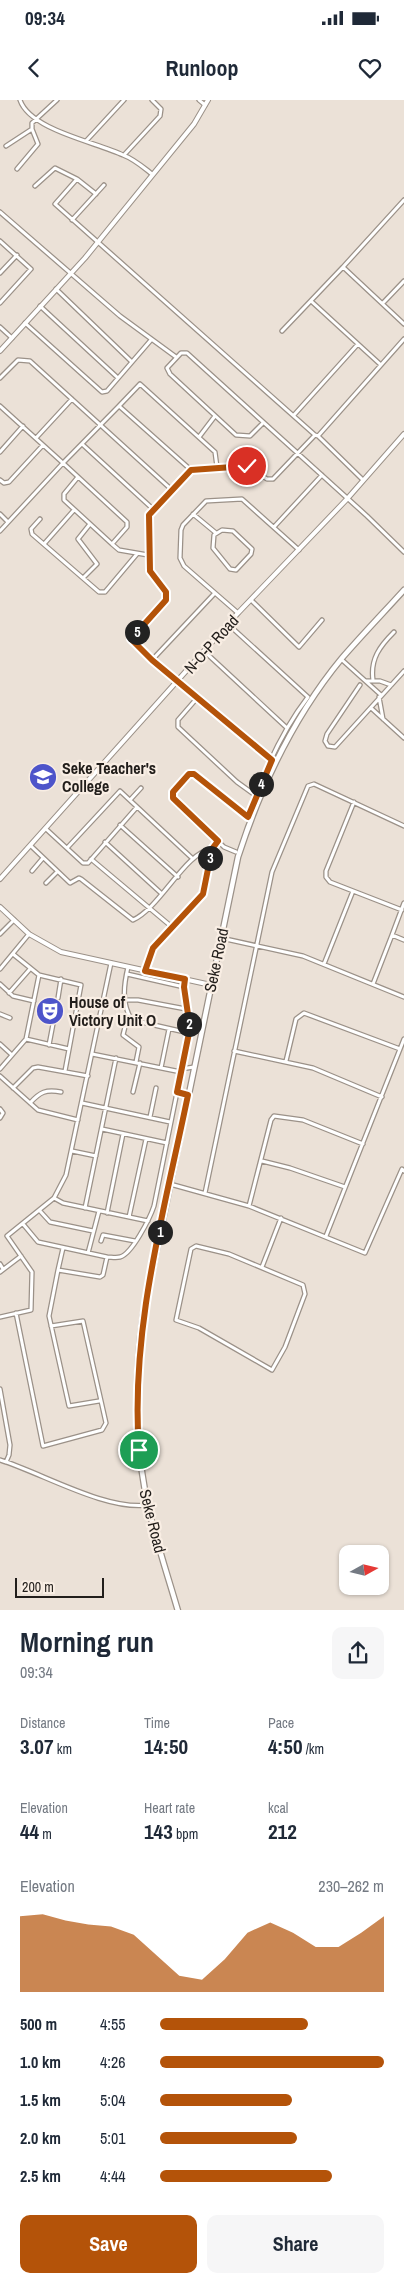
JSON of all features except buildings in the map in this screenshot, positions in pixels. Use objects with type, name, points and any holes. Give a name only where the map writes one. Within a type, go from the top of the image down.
[{"type":"main road","name":"Seke Road","points":[[178,1610],[148,1505],[137,1421],[139,1344],[220,938],[238,857],[258,800],[301,717],[341,660],[404,590]]},
{"type":"street","points":[[20,100],[31,117],[48,126],[124,155],[152,174]]},
{"type":"street","points":[[17,169],[38,144],[32,129],[32,123],[38,120],[57,100]]},
{"type":"street","points":[[87,140],[124,100]]},
{"type":"street","points":[[124,155],[160,116],[161,109],[152,100]]},
{"type":"street","points":[[199,100],[204,105]]},
{"type":"street","points":[[0,351],[98,242],[194,124],[208,100]]},
{"type":"street","points":[[6,146],[32,129]]},
{"type":"street","points":[[36,186],[55,168],[78,179],[96,194]]},
{"type":"street","points":[[78,179],[55,204],[294,415],[363,480]]},
{"type":"street","points":[[72,220],[104,185]]},
{"type":"street","points":[[282,331],[312,301],[404,200]]},
{"type":"street","points":[[0,212],[71,274],[151,340],[176,358]]},
{"type":"street","points":[[0,241],[17,255],[30,270],[0,303]]},
{"type":"street","points":[[0,273],[17,255]]},
{"type":"street","points":[[343,267],[404,324]]},
{"type":"street","points":[[383,303],[404,281]]},
{"type":"street","points":[[56,289],[132,362]]},
{"type":"street","points":[[312,301],[381,365]]},
{"type":"street","points":[[40,306],[118,378]]},
{"type":"street","points":[[25,322],[102,392],[107,391],[151,340]]},
{"type":"street","points":[[0,327],[12,338]]},
{"type":"street","points":[[272,760],[131,641],[166,600],[166,592],[151,574],[148,555],[148,520],[154,510],[191,470],[247,466],[267,479],[273,479],[316,436],[404,339]]},
{"type":"street","points":[[294,415],[358,344]]},
{"type":"street","points":[[263,423],[250,436],[236,435],[168,372],[167,368],[181,353],[187,354],[298,453],[404,552]]},
{"type":"street","points":[[0,378],[18,360],[29,360],[172,490]]},
{"type":"street","points":[[0,531],[140,384],[215,452],[217,468]]},
{"type":"street","points":[[36,438],[72,399]]},
{"type":"street","points":[[119,406],[191,470]]},
{"type":"street","points":[[1,409],[23,426],[127,522],[127,527],[112,544]]},
{"type":"street","points":[[199,437],[215,416]]},
{"type":"street","points":[[0,452],[23,426]]},
{"type":"street","name":"N-O-P Road","points":[[0,879],[238,613],[252,601],[347,499],[404,434]]},
{"type":"street","points":[[82,444],[154,510]]},
{"type":"street","points":[[0,480],[4,483],[8,482],[43,445]]},
{"type":"street","points":[[274,528],[322,475]]},
{"type":"street","points":[[78,477],[63,496],[64,500],[119,550],[148,555]]},
{"type":"street","points":[[238,613],[184,566],[180,558],[181,530],[206,500],[237,498],[245,501],[299,550]]},
{"type":"street","points":[[44,544],[74,510]]},
{"type":"street","points":[[0,514],[8,522]]},
{"type":"street","points":[[193,514],[216,532]]},
{"type":"street","points":[[40,518],[30,530],[98,591],[105,592],[137,554]]},
{"type":"street","points":[[83,578],[96,564],[78,538],[90,524]]},
{"type":"street","points":[[224,530],[233,531],[252,549],[251,554],[238,569],[230,569],[214,551],[211,542],[216,532],[224,530]]},
{"type":"street","points":[[152,660],[214,594]]},
{"type":"street","points":[[252,601],[299,647],[322,620]]},
{"type":"street","points":[[229,624],[308,697],[287,728],[255,795],[248,817],[194,774],[189,774],[173,792],[173,798],[224,847],[236,852]]},
{"type":"street","points":[[373,680],[372,664],[375,657],[384,642],[394,632]]},
{"type":"street","points":[[205,652],[287,728]]},
{"type":"street","points":[[341,660],[380,696],[383,719]]},
{"type":"street","points":[[360,685],[327,734],[326,744],[335,747],[404,671]]},
{"type":"street","points":[[365,681],[373,680],[391,685]]},
{"type":"street","points":[[198,697],[178,720],[178,727],[237,782],[255,795]]},
{"type":"street","points":[[370,708],[404,738]]},
{"type":"street","points":[[205,1193],[272,872],[308,786],[314,784],[404,826]]},
{"type":"street","points":[[130,800],[141,788]]},
{"type":"street","points":[[67,848],[120,791],[194,859]]},
{"type":"street","points":[[354,802],[326,877],[330,882],[402,910]]},
{"type":"street","points":[[46,829],[83,863],[88,862],[137,807]]},
{"type":"street","points":[[120,825],[178,877]]},
{"type":"street","points":[[145,971],[153,948],[203,894],[212,849],[218,841]]},
{"type":"street","points":[[105,842],[162,894]]},
{"type":"street","points":[[31,846],[70,883],[78,878],[80,879],[131,919],[135,919],[149,909],[204,850],[212,849]]},
{"type":"street","points":[[32,871],[43,858]]},
{"type":"street","points":[[91,858],[172,927]]},
{"type":"street","points":[[46,883],[58,872]]},
{"type":"street","points":[[324,964],[353,891]]},
{"type":"street","points":[[373,984],[404,903]]},
{"type":"street","points":[[0,907],[29,934],[48,946],[69,954],[210,985]]},
{"type":"street","points":[[0,934],[14,920]]},
{"type":"street","points":[[0,968],[29,934]]},
{"type":"street","points":[[392,935],[404,940]]},
{"type":"street","points":[[220,938],[295,954],[404,997]]},
{"type":"street","points":[[12,954],[30,970],[39,975],[79,983],[82,986],[65,1071]]},
{"type":"street","points":[[0,1317],[31,1310],[32,1272],[8,1236],[54,1198],[66,1175],[111,963]]},
{"type":"street","points":[[128,967],[124,991],[128,1015],[123,1035],[139,1047],[133,1092]]},
{"type":"street","points":[[9,993],[30,970]]},
{"type":"street","points":[[127,974],[184,987]]},
{"type":"street","points":[[0,1069],[26,1039],[39,975]]},
{"type":"street","points":[[58,998],[61,979]]},
{"type":"street","points":[[23,1224],[38,1242],[108,1257],[122,1256],[135,1241],[148,1221],[167,1143],[190,1025],[186,1009],[185,979]]},
{"type":"street","points":[[0,984],[9,993],[34,1001]]},
{"type":"street","points":[[125,1000],[138,1000],[186,1009]]},
{"type":"street","points":[[286,1061],[296,1019],[304,1013],[400,1049]]},
{"type":"street","points":[[0,1014],[10,1018]]},
{"type":"street","points":[[128,1015],[134,1022],[188,1033]]},
{"type":"street","points":[[49,1045],[53,1024]]},
{"type":"street","points":[[161,1068],[168,1029]]},
{"type":"street","points":[[26,1039],[69,1049]]},
{"type":"street","points":[[326,1236],[404,1039]]},
{"type":"street","points":[[0,1044],[12,1055]]},
{"type":"street","points":[[234,1051],[286,1061],[316,1070],[382,1097]]},
{"type":"street","points":[[92,1054],[161,1068],[181,1070],[194,1067]]},
{"type":"street","points":[[85,1208],[116,1058]]},
{"type":"street","points":[[13,1088],[33,1068],[42,1066],[88,1076]]},
{"type":"street","points":[[0,1076],[42,1112],[78,1120]]},
{"type":"street","points":[[150,1118],[156,1088]]},
{"type":"street","points":[[30,1103],[41,1092],[49,1090],[61,1092]]},
{"type":"street","points":[[177,1092],[188,1095]]},
{"type":"street","points":[[82,1103],[170,1122]]},
{"type":"street","points":[[0,1109],[3,1113],[0,1118]]},
{"type":"street","points":[[249,1206],[262,1162],[271,1120],[274,1116],[303,1120],[363,1144]]},
{"type":"street","points":[[102,1129],[167,1143]]},
{"type":"street","points":[[107,1212],[123,1134]]},
{"type":"street","points":[[129,1217],[146,1139]]},
{"type":"street","points":[[72,1151],[96,1156]]},
{"type":"street","points":[[262,1162],[290,1168],[345,1187]]},
{"type":"street","points":[[170,1184],[249,1206],[365,1253],[402,1169],[404,1170]]},
{"type":"street","points":[[54,1198],[63,1203],[148,1221]]},
{"type":"street","points":[[40,1211],[50,1222],[94,1231]]},
{"type":"street","points":[[88,1253],[98,1211]]},
{"type":"street","points":[[262,1267],[281,1218]]},
{"type":"street","points":[[101,1241],[103,1235],[135,1241]]},
{"type":"street","points":[[197,1246],[213,1250],[262,1267],[300,1282],[305,1288],[286,1347],[272,1370],[199,1328],[176,1320],[192,1248],[197,1246]]},
{"type":"street","points":[[64,1248],[49,1310],[69,1406],[99,1401]]},
{"type":"street","points":[[0,1264],[2,1270],[21,1256]]},
{"type":"street","points":[[58,1270],[100,1277],[103,1274],[108,1257]]},
{"type":"street","points":[[16,1314],[43,1446],[102,1430],[106,1422],[99,1401],[83,1321],[51,1326]]},
{"type":"street","points":[[0,1389],[10,1446],[6,1462]]},
{"type":"street","points":[[0,1460],[43,1475],[83,1493],[136,1507],[148,1505]]},
{"type":"place","name":"Seke Teacher's College","points":[[43,777]]},
{"type":"place","name":"House of Victory Unit O","points":[[50,1011]]},
{"type":"route","points":[[139,1450],[137,1421],[139,1344],[188,1095],[177,1092],[190,1028],[186,1009],[185,979],[145,971],[153,948],[203,894],[212,849],[218,841],[173,798],[173,792],[189,774],[194,774],[248,817],[255,795],[272,760],[152,660],[131,639],[166,600],[167,596],[165,590],[150,571],[148,555],[149,515],[191,470],[247,466]]}]
